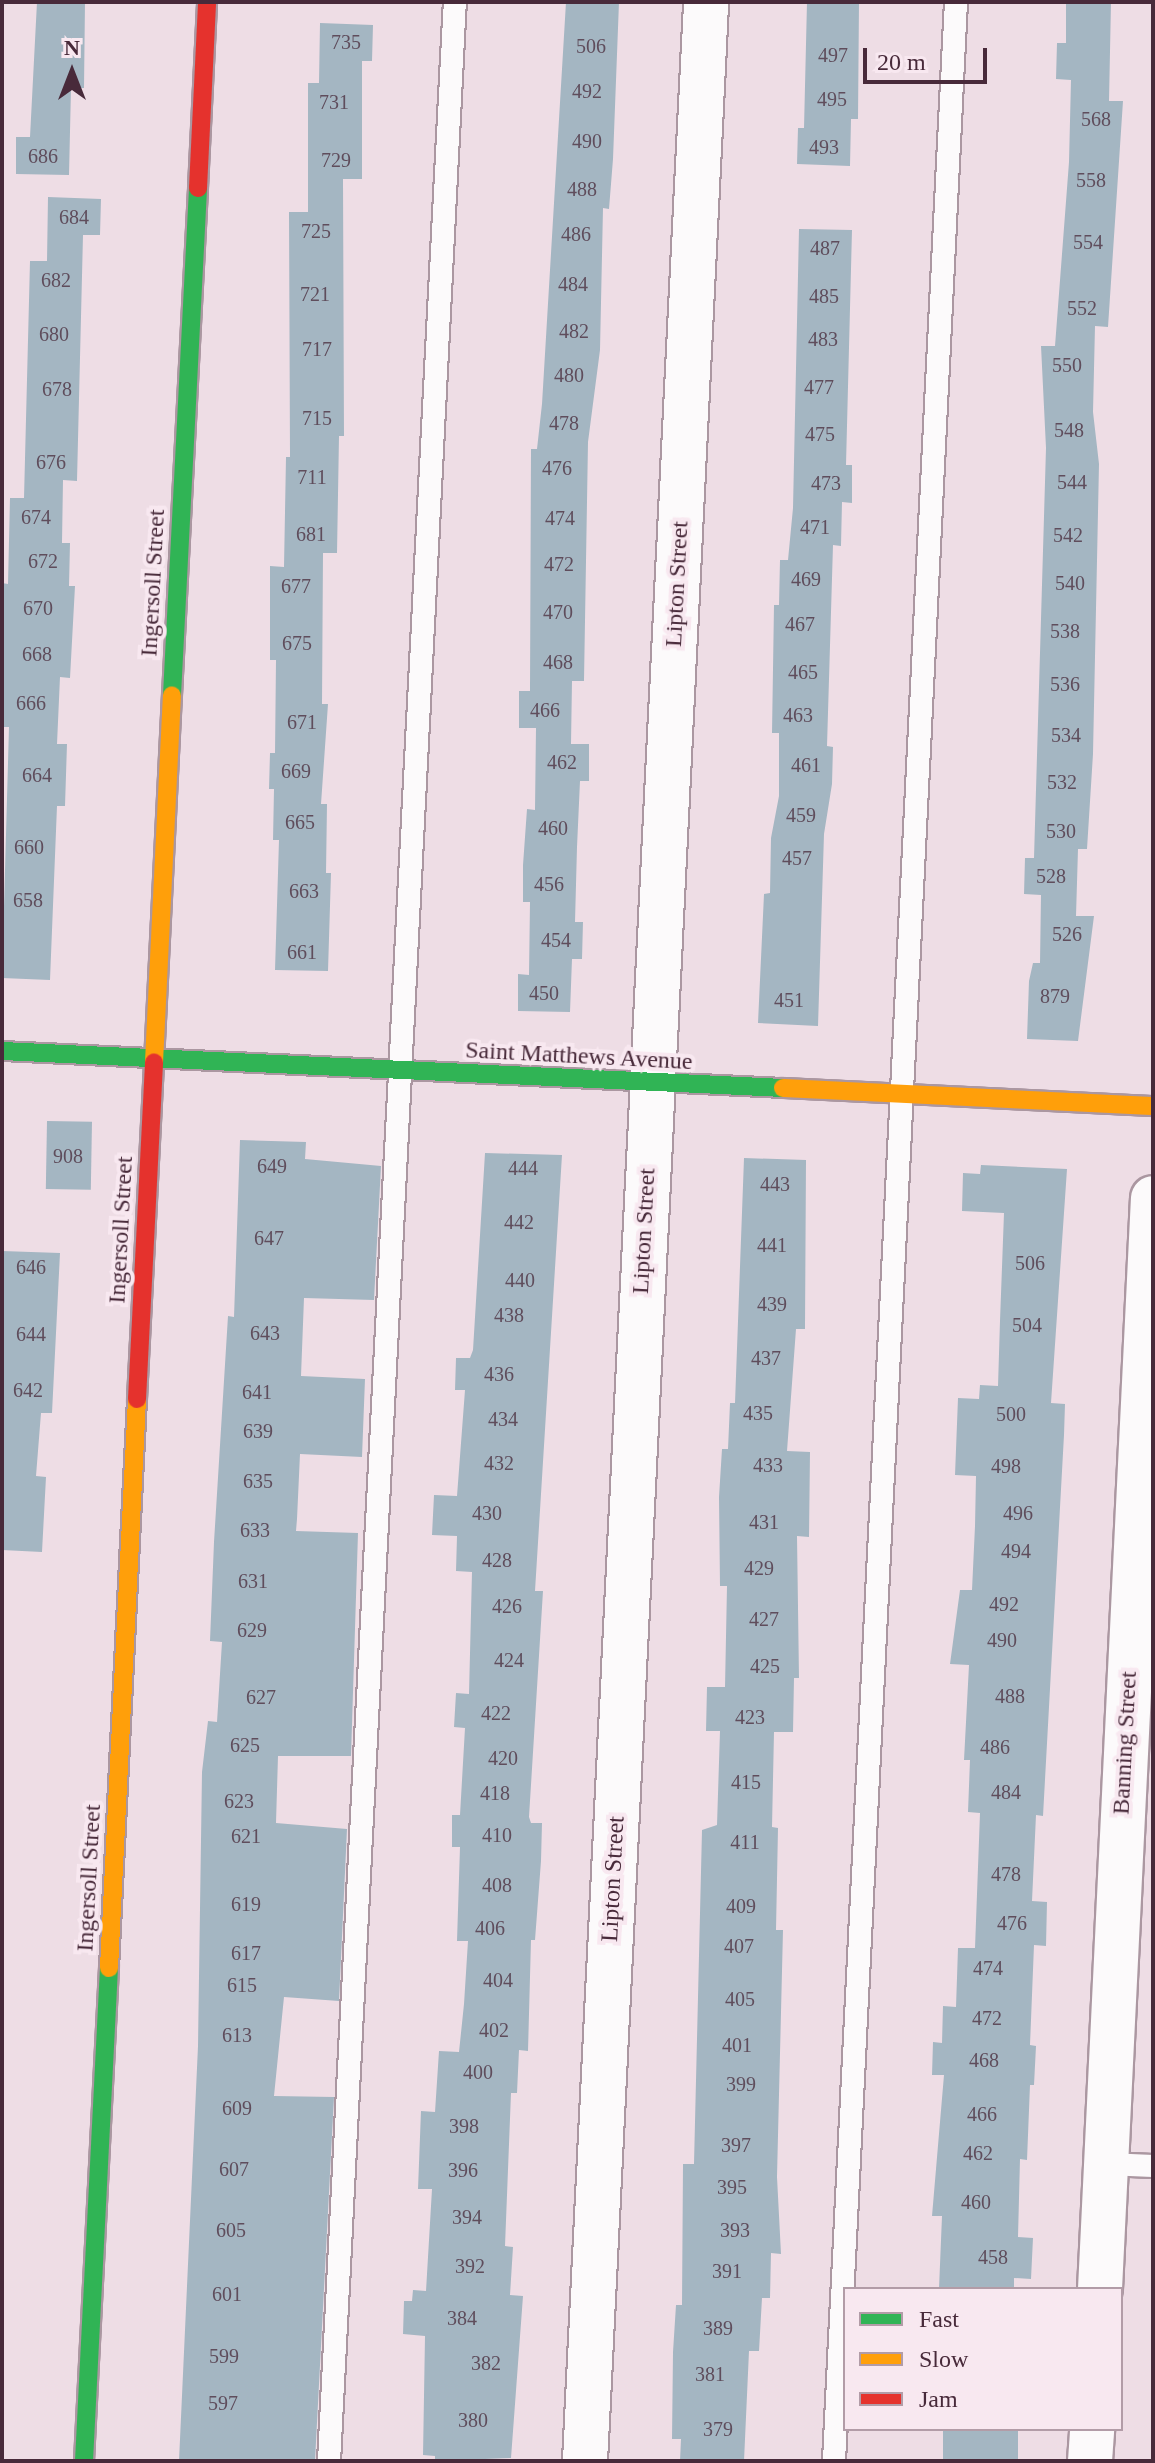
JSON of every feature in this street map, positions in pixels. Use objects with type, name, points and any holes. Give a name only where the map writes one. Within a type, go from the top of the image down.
[{"type":"street","name":"Ingersoll Street","points":[[84,2461],[207,2]]},
{"type":"street","name":"Lipton Street","points":[[585,2461],[706,2]]},
{"type":"street","name":"Saint Matthews Avenue","points":[[2,1051],[1153,1106]]},
{"type":"street","name":"Banning Street","points":[[1100,2287],[1153,1198]]},
{"type":"street","points":[[1090,2461],[1092,2431]]},
{"type":"lane","points":[[329,2461],[455,2]]},
{"type":"lane","points":[[834,2461],[956,2]]},
{"type":"lane","points":[[1107,2164],[1153,2166]]},
{"type":"building","points":[[37,2],[85,2],[84,88],[71,88],[69,175],[16,174],[16,137],[30,137]]},
{"type":"building","points":[[566,2],[619,2],[613,159],[609,209],[603,208],[600,350],[588,442],[584,681],[572,681],[571,744],[589,744],[589,781],[580,781],[577,847],[575,922],[583,922],[582,959],[572,959],[570,1012],[518,1011],[518,974],[529,975],[530,902],[523,902],[523,865],[527,809],[535,810],[536,728],[519,728],[519,691],[530,691],[531,449],[537,449],[542,404]]},
{"type":"building","points":[[807,2],[859,2],[858,119],[851,119],[850,166],[797,164],[798,128],[804,128]]},
{"type":"building","points":[[1066,2],[1111,2],[1109,101],[1123,101],[1108,327],[1095,326],[1093,412],[1099,464],[1093,754],[1087,849],[1078,849],[1076,916],[1094,916],[1078,1041],[1027,1039],[1029,981],[1033,963],[1040,963],[1041,895],[1024,894],[1025,858],[1034,858],[1046,448],[1041,346],[1055,346],[1069,162],[1071,80],[1056,79],[1057,43],[1066,43]]},
{"type":"building","points":[[320,23],[373,25],[372,61],[362,61],[362,179],[343,179],[344,436],[339,436],[337,553],[323,553],[322,704],[328,704],[321,804],[327,804],[326,873],[331,873],[328,971],[275,970],[279,840],[273,840],[274,789],[269,789],[270,753],[275,753],[276,660],[270,660],[270,566],[284,567],[286,457],[290,457],[289,212],[308,212],[308,83],[319,83]]},
{"type":"building","points":[[48,197],[101,199],[100,235],[83,235],[77,481],[63,480],[62,543],[70,543],[69,586],[75,586],[70,678],[60,677],[57,744],[67,744],[65,806],[57,806],[50,980],[2,978],[9,727],[2,727],[2,583],[8,584],[10,498],[24,498],[30,261],[47,261]]},
{"type":"building","points":[[799,229],[852,230],[846,465],[852,465],[852,503],[842,502],[841,546],[833,545],[827,746],[833,747],[832,784],[824,834],[818,1026],[758,1023],[764,894],[770,893],[771,838],[779,796],[779,733],[772,733],[774,605],[779,605],[780,560],[788,560],[793,508]]},
{"type":"building","points":[[47,1121],[92,1122],[91,1190],[46,1189]]},
{"type":"building","points":[[240,1140],[306,1142],[305,1159],[381,1166],[374,1300],[304,1298],[301,1376],[365,1379],[362,1457],[300,1454],[296,1531],[358,1533],[351,1756],[278,1756],[276,1823],[347,1829],[339,2001],[284,1997],[274,2096],[334,2097],[315,2461],[179,2461],[198,2046],[202,1772],[208,1721],[217,1722],[222,1642],[210,1641],[228,1316],[234,1317]]},
{"type":"building","points":[[485,1153],[562,1155],[535,1591],[543,1591],[529,1817],[531,1823],[542,1823],[541,1861],[535,1940],[531,1940],[528,2051],[519,2050],[517,2093],[511,2093],[505,2246],[513,2247],[510,2295],[523,2296],[511,2458],[435,2461],[435,2456],[423,2455],[425,2336],[403,2334],[404,2301],[412,2301],[413,2290],[426,2291],[432,2189],[418,2189],[421,2111],[435,2112],[439,2051],[459,2052],[464,2004],[468,1941],[457,1941],[460,1847],[452,1847],[452,1815],[460,1815],[465,1728],[454,1727],[456,1693],[469,1694],[472,1572],[456,1571],[457,1536],[432,1535],[434,1495],[457,1496],[465,1390],[455,1390],[456,1358],[470,1358],[473,1350]]},
{"type":"building","points":[[744,1158],[806,1160],[805,1329],[796,1329],[787,1451],[810,1452],[809,1537],[797,1536],[799,1678],[794,1678],[793,1732],[774,1732],[772,1827],[778,1828],[776,1930],[783,1930],[777,2177],[781,2254],[771,2253],[770,2298],[762,2298],[759,2351],[749,2351],[744,2461],[680,2461],[681,2439],[672,2439],[673,2352],[676,2305],[682,2305],[683,2164],[694,2164],[702,1830],[717,1825],[720,1731],[706,1731],[707,1687],[725,1687],[727,1586],[720,1586],[719,1497],[722,1449],[728,1449],[730,1403],[735,1403]]},
{"type":"building","points":[[981,1165],[1067,1169],[1051,1403],[1065,1404],[1064,1435],[1043,1816],[1036,1815],[1032,1901],[1047,1902],[1046,1946],[1034,1945],[1030,2045],[1036,2046],[1034,2085],[1030,2085],[1027,2160],[1020,2159],[1018,2237],[1033,2238],[1031,2279],[1014,2278],[1014,2287],[939,2287],[942,2216],[932,2216],[944,2075],[932,2075],[933,2042],[942,2043],[943,2006],[956,2007],[958,1948],[975,1948],[980,1813],[968,1812],[970,1760],[964,1760],[969,1665],[950,1664],[960,1590],[972,1590],[975,1526],[976,1476],[955,1475],[958,1398],[979,1399],[980,1385],[998,1386],[1004,1213],[962,1211],[963,1173],[980,1174]]},
{"type":"building","points":[[2,1251],[60,1253],[52,1413],[41,1413],[36,1476],[46,1477],[42,1552],[2,1550]]},
{"type":"building","points":[[943,2431],[1018,2431],[1018,2461],[943,2461]]},
{"type":"traffic: fast","points":[[172,695],[198,188]]},
{"type":"traffic: fast","points":[[2,1051],[783,1088]]},
{"type":"traffic: fast","points":[[84,2461],[109,1968]]},
{"type":"traffic: slow","points":[[154,1062],[172,695]]},
{"type":"traffic: slow","points":[[783,1088],[1153,1106]]},
{"type":"traffic: slow","points":[[109,1968],[137,1399]]},
{"type":"traffic: jam","points":[[198,188],[207,2]]},
{"type":"traffic: jam","points":[[137,1399],[154,1062]]}]
